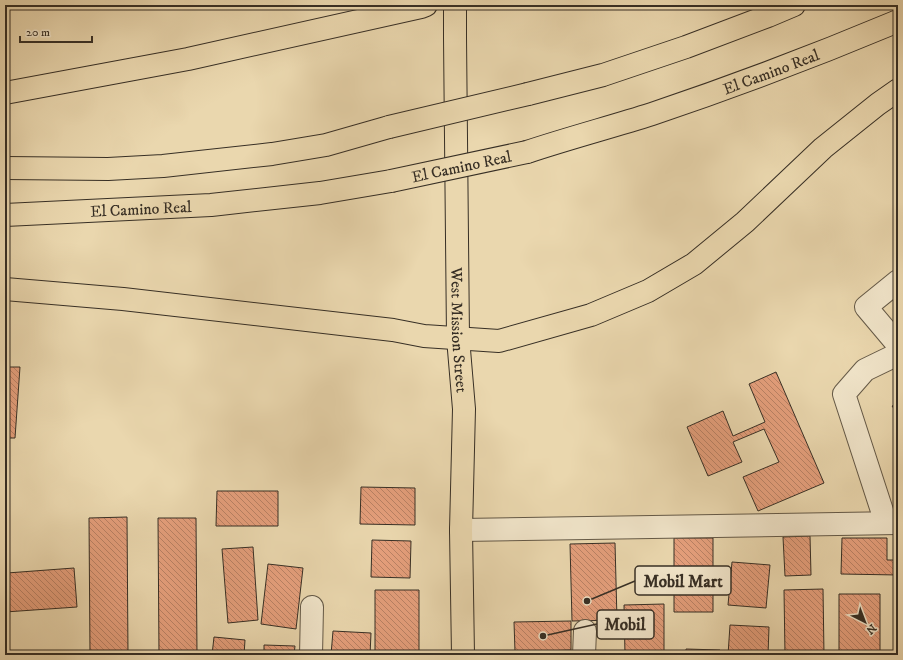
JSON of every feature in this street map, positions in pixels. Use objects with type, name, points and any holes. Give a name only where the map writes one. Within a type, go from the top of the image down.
[{"type":"main road","points":[[5,93],[188,59],[426,5]]},
{"type":"main road","name":"West Mission Street","points":[[455,5],[458,338],[464,409],[461,530],[463,655]]},
{"type":"main road","points":[[5,168],[108,169],[171,165],[272,154],[326,145],[389,127],[603,75],[686,47],[794,5]]},
{"type":"main road","name":"El Camino Real","points":[[5,215],[211,205],[320,193],[391,181],[527,152],[651,114],[734,86],[816,55],[898,21]]},
{"type":"main road","points":[[5,289],[123,299],[393,330],[424,336],[499,341],[591,315],[648,291],[694,264],[745,222],[823,148],[898,90]]},
{"type":"lane","points":[[898,281],[866,307],[898,345]]},
{"type":"lane","points":[[461,530],[892,523],[844,394],[865,370],[898,354]]},
{"type":"lane","points":[[311,655],[312,607]]},
{"type":"lane","points":[[584,655],[585,631]]},
{"type":"building","points":[[5,367],[20,367],[15,438],[5,438]]},
{"type":"building","points":[[776,372],[824,483],[758,511],[743,477],[779,462],[764,429],[733,442],[742,462],[708,476],[687,427],[723,411],[733,436],[765,422],[749,384]]},
{"type":"building","points":[[898,404],[898,414],[892,406]]},
{"type":"building","points":[[361,487],[415,488],[415,525],[360,524]]},
{"type":"building","points":[[217,491],[278,491],[278,526],[216,526]]},
{"type":"building","points":[[127,517],[128,655],[90,655],[89,518]]},
{"type":"building","points":[[158,518],[196,518],[197,655],[159,655]]},
{"type":"building","points":[[810,536],[811,575],[785,576],[783,537]]},
{"type":"building","points":[[674,538],[713,538],[713,612],[674,612]]},
{"type":"building","points":[[842,538],[887,538],[887,560],[898,560],[898,575],[841,574]]},
{"type":"building","points":[[372,540],[411,541],[410,578],[371,577]]},
{"type":"building","points":[[5,541],[7,573],[74,568],[77,607],[5,612]]},
{"type":"building","points":[[615,543],[617,620],[572,621],[570,544]]},
{"type":"building","points":[[253,547],[258,620],[228,623],[222,549]]},
{"type":"building","points":[[732,562],[770,565],[766,608],[728,605]]},
{"type":"building","points":[[268,564],[303,568],[296,629],[261,624]]},
{"type":"building","points":[[823,589],[824,655],[785,655],[784,590]]},
{"type":"building","points":[[375,590],[419,590],[419,655],[375,655]]},
{"type":"building","points":[[839,594],[880,594],[880,655],[839,655]]},
{"type":"building","points":[[664,604],[664,655],[625,655],[624,605]]},
{"type":"building","points":[[571,621],[571,650],[515,652],[514,622]]},
{"type":"building","points":[[730,625],[769,627],[768,655],[728,655]]},
{"type":"building","points":[[333,631],[371,633],[370,655],[331,655]]},
{"type":"building","points":[[214,637],[245,640],[244,655],[212,655]]},
{"type":"building","points":[[264,645],[295,646],[294,655],[264,655]]},
{"type":"building","points":[[686,649],[720,650],[720,655],[686,655]]},
{"type":"place","name":"Mobil Mart","points":[[587,601]]},
{"type":"place","name":"Mobil","points":[[543,636]]}]
